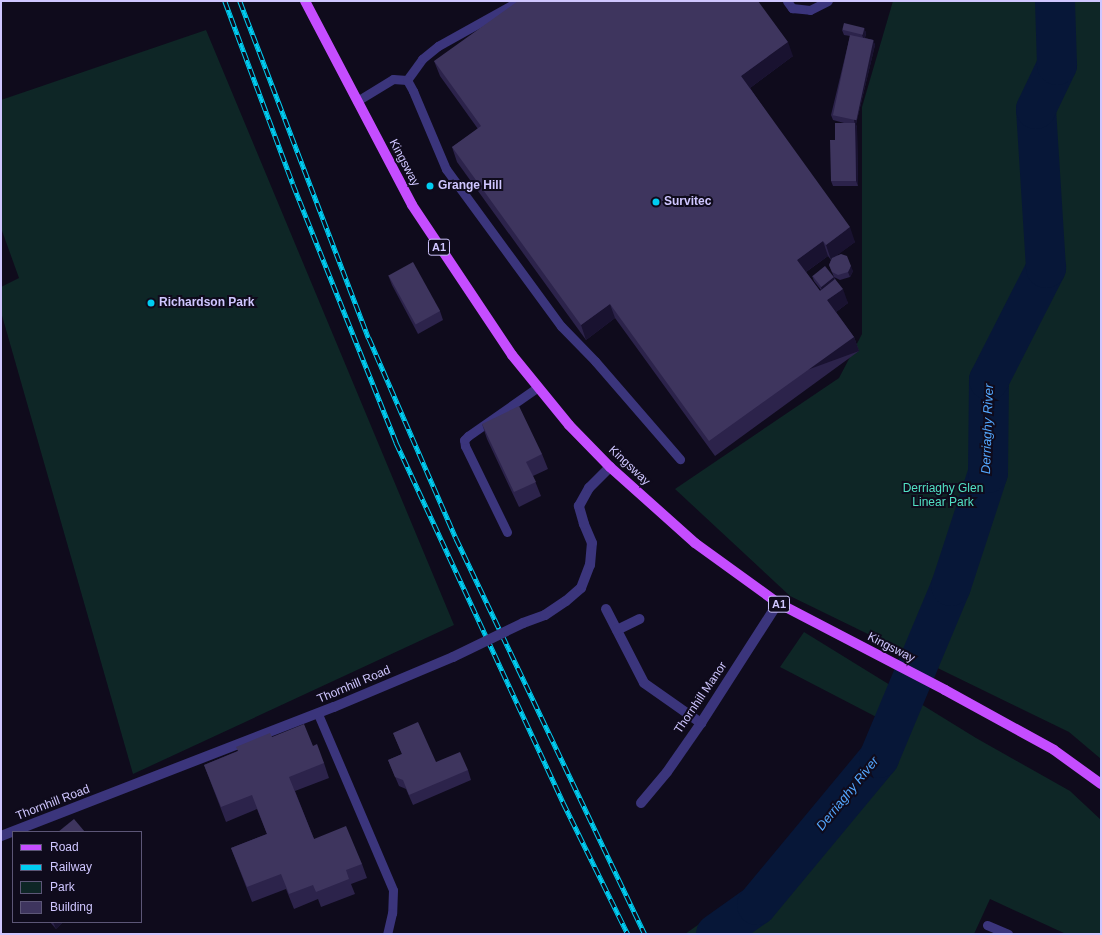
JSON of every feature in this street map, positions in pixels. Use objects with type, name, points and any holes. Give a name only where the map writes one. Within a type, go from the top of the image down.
[{"type":"main road","name":"Kingsway","points":[[305,1],[412,206],[479,308],[512,355],[569,425],[610,468],[695,544],[778,603],[896,666],[945,690],[1054,750],[1101,784]]},
{"type":"street","name":"Thornhill Road","points":[[14,831],[318,714],[453,657],[523,623],[545,615],[566,602],[581,588],[590,565],[592,543],[584,524],[579,506],[589,488],[610,468]]},
{"type":"street","name":"Thornhill Manor","points":[[641,803],[667,772],[701,723],[778,603]]},
{"type":"street","points":[[606,609],[644,683],[701,723]]},
{"type":"street","points":[[616,630],[640,619]]},
{"type":"street","name":"Thornhill Road","points":[[1,836],[12,832]]},
{"type":"lane","points":[[407,80],[422,59],[438,46],[519,1]]},
{"type":"lane","points":[[787,1],[792,8],[810,10],[828,1]]},
{"type":"lane","points":[[357,101],[393,79],[407,80]]},
{"type":"lane","points":[[407,80],[446,169],[561,326],[595,361],[680,459]]},
{"type":"lane","points":[[507,532],[465,446],[464,440],[538,387]]},
{"type":"lane","points":[[318,714],[393,890],[392,913],[388,934]]},
{"type":"lane","points":[[987,925],[1008,934]]},
{"type":"green space","name":"Derriaghy Glen Linear Park","points":[[893,1],[1101,1],[1101,759],[1069,732],[790,596],[675,489],[839,378],[862,334],[862,107]]},
{"type":"green space","points":[[206,30],[454,625],[133,774],[1,312],[1,287],[19,278],[1,228],[1,100]]},
{"type":"green space","points":[[804,632],[976,738],[1070,791],[1101,820],[1101,934],[1066,934],[990,899],[974,934],[685,934],[768,876],[850,786],[886,722],[780,667]]},
{"type":"building","name":"Survitec","points":[[518,1],[758,1],[788,42],[741,76],[850,227],[826,245],[823,241],[797,260],[820,291],[835,279],[843,289],[827,300],[854,337],[709,441],[610,304],[581,325],[452,147],[481,126],[434,61]]},
{"type":"building","points":[[844,23],[864,28],[863,35],[842,30]]},
{"type":"building","points":[[850,35],[873,40],[856,120],[833,115]]},
{"type":"building","points":[[835,123],[855,123],[856,181],[831,181],[830,140],[835,140]]},
{"type":"building","points":[[841,254],[847,256],[851,266],[848,272],[838,275],[832,272],[829,265],[832,258]]},
{"type":"building","points":[[413,262],[440,311],[416,325],[389,276]]},
{"type":"building","points":[[825,266],[834,277],[821,287],[813,276]]},
{"type":"building","points":[[519,406],[542,454],[526,462],[536,482],[514,492],[482,424]]},
{"type":"building","points":[[418,722],[436,762],[460,752],[468,770],[409,795],[403,780],[395,777],[388,760],[402,754],[393,733]]},
{"type":"building","points":[[304,724],[313,746],[317,744],[324,763],[289,777],[314,839],[346,826],[362,864],[346,870],[349,879],[316,892],[313,885],[289,894],[281,874],[247,887],[231,848],[267,834],[252,795],[221,807],[204,765],[238,751],[236,747],[270,733],[272,737]]},
{"type":"building","points":[[74,819],[84,831],[59,831]]},
{"type":"waterway","name":"Derriaghy River","points":[[716,934],[757,905],[879,758],[951,586],[988,473],[989,380],[1046,268],[1036,109],[1057,65],[1055,1]]},
{"type":"railway","points":[[225,1],[293,184],[396,442],[563,802],[628,934]]},
{"type":"railway","points":[[240,1],[369,338],[456,538],[645,934]]},
{"type":"place","name":"Grange Hill","points":[[430,186]]},
{"type":"place","name":"Survitec","points":[[656,202]]},
{"type":"place","name":"Richardson Park","points":[[151,303]]}]
